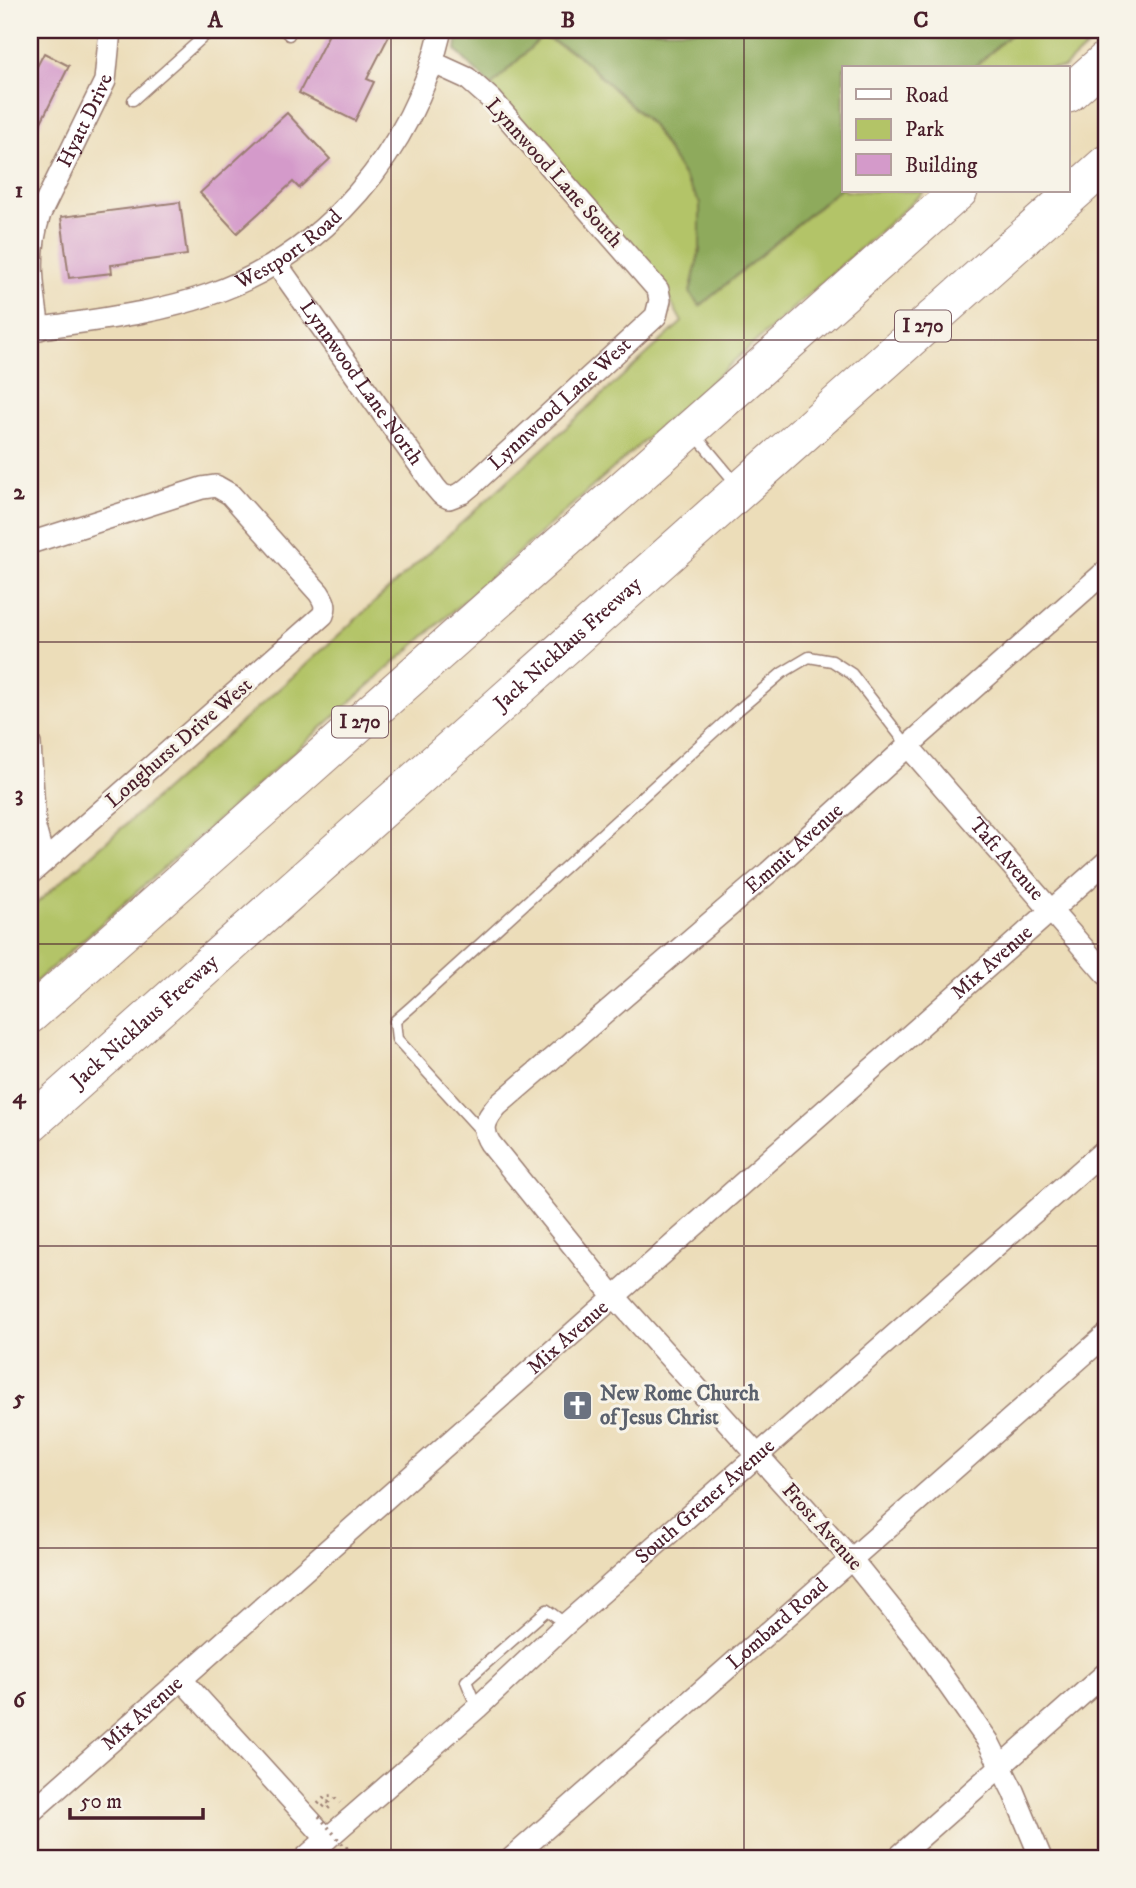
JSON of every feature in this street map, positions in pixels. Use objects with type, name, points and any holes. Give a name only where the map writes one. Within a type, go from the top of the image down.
[{"type":"highway","points":[[1070,92],[1106,60]]},
{"type":"highway","name":"Jack Nicklaus Freeway","points":[[30,1124],[1106,164]]},
{"type":"highway","name":"I 270","points":[[30,1015],[958,192]]},
{"type":"street","name":"Hyatt Drive","points":[[34,329],[31,281],[34,233],[40,214],[104,82],[110,30]]},
{"type":"street","name":"Westport Road","points":[[34,329],[175,305],[232,285],[276,263],[326,226],[357,195],[383,162],[420,96],[441,30]]},
{"type":"street","name":"Lynnwood Lane South","points":[[432,62],[467,78],[492,100],[658,290],[660,300]]},
{"type":"street","name":"Lynnwood Lane North","points":[[276,263],[435,487],[449,498]]},
{"type":"street","name":"Lynnwood Lane West","points":[[449,498],[468,489],[656,316],[660,300]]},
{"type":"street","name":"Longhurst Drive West","points":[[30,543],[202,488],[216,486],[230,494],[319,593],[326,610],[37,868]]},
{"type":"street","name":"Emmit Avenue","points":[[485,1131],[489,1116],[497,1106],[769,872],[1106,571]]},
{"type":"street","points":[[30,744],[37,868]]},
{"type":"street","name":"Taft Avenue","points":[[908,746],[1106,974]]},
{"type":"street","name":"Mix Avenue","points":[[30,1812],[1106,862]]},
{"type":"street","name":"Frost Avenue","points":[[485,1131],[614,1296],[852,1560],[919,1643],[988,1741],[1041,1858]]},
{"type":"street","name":"South Grener Avenue","points":[[305,1858],[336,1842],[352,1817],[566,1624],[1106,1149]]},
{"type":"street","name":"Lombard Road","points":[[512,1858],[1106,1335]]},
{"type":"street","points":[[898,1858],[1106,1673]]},
{"type":"street","points":[[182,1680],[336,1842]]},
{"type":"lane","points":[[133,100],[211,30]]},
{"type":"lane","points":[[690,429],[741,489]]},
{"type":"lane","points":[[485,1131],[397,1039],[395,1021],[737,711],[782,673],[809,657],[832,661],[852,674],[908,746]]},
{"type":"path","points":[[313,1809],[326,1796],[333,1796],[352,1817]]},
{"type":"path","points":[[319,1816],[336,1842],[352,1854],[347,1858]]},
{"type":"green space","points":[[458,30],[1015,30],[975,66],[842,66],[842,187],[700,306],[690,293],[700,249],[700,203],[652,125],[577,54],[543,36],[491,86],[456,51]]},
{"type":"green space","points":[[1015,30],[1106,30],[1065,66],[976,66]]},
{"type":"green space","points":[[542,36],[577,54],[652,125],[700,203],[700,249],[690,293],[700,306],[842,187],[842,192],[924,192],[30,987],[30,909],[298,672],[682,322],[666,293],[491,86]]},
{"type":"building","points":[[331,30],[392,30],[367,79],[374,82],[355,121],[299,93]]},
{"type":"building","points":[[44,53],[69,66],[30,144],[30,80]]},
{"type":"building","points":[[287,113],[330,159],[299,188],[293,182],[237,233],[200,193]]},
{"type":"building","points":[[180,202],[187,255],[111,265],[112,273],[69,278],[61,217]]},
{"type":"place","name":"New Rome Church of Jesus Christ","points":[[577,1406]]}]
